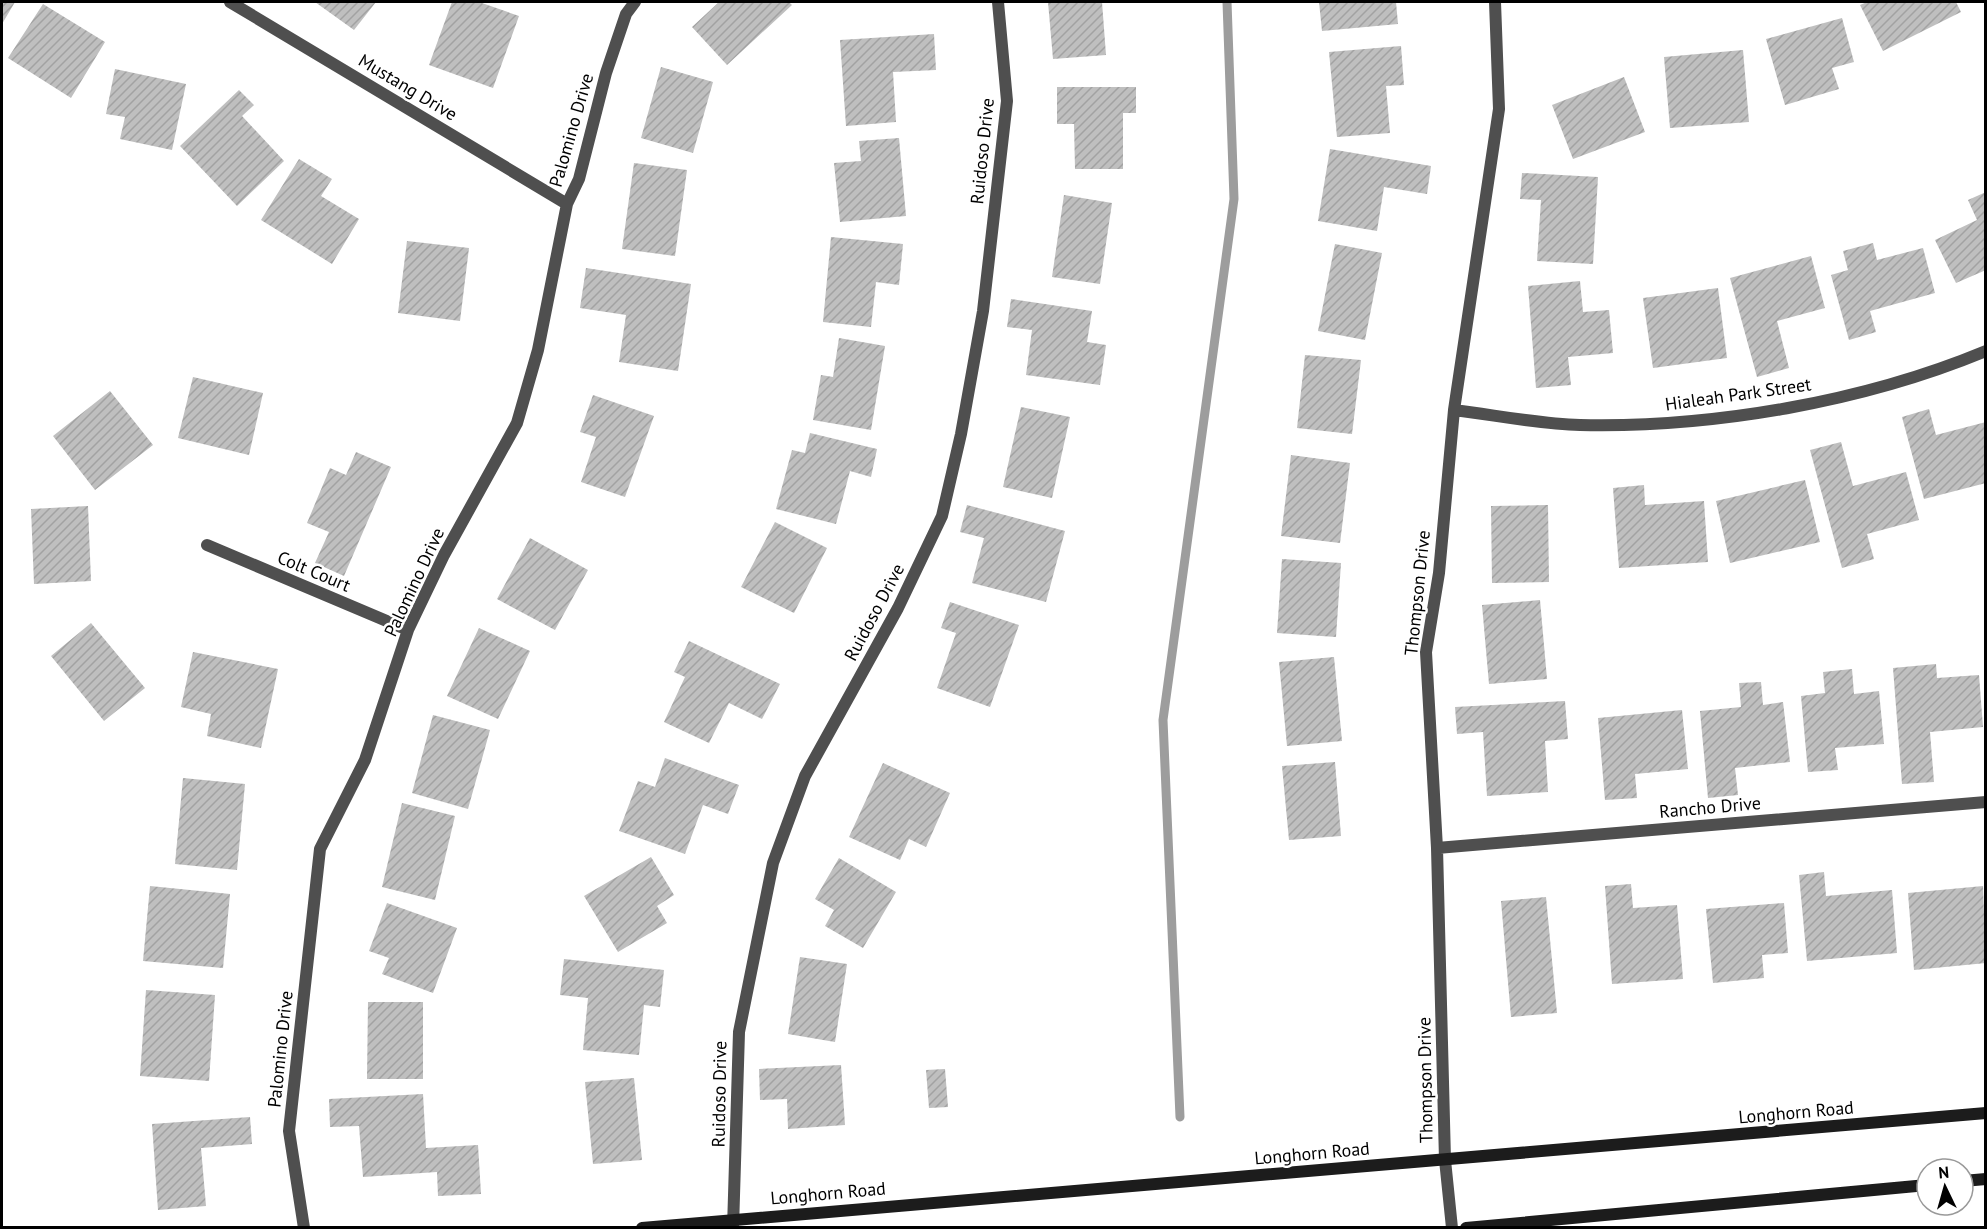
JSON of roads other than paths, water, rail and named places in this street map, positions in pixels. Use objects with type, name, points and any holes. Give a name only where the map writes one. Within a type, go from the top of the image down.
[{"type":"main road","name":"Longhorn Road","points":[[642,1227],[732,1223],[1986,1113]]},
{"type":"main road","points":[[1466,1227],[1915,1186]]},
{"type":"street","name":"Mustang Drive","points":[[230,2],[567,204]]},
{"type":"street","name":"Palomino Drive","points":[[304,1227],[289,1131],[320,849],[365,760],[408,630],[444,555],[517,423],[538,350],[567,204],[579,179],[606,74],[626,14],[635,2]]},
{"type":"street","name":"Ruidoso Drive","points":[[732,1223],[738,1130],[739,1032],[773,863],[805,776],[898,608],[942,516],[961,434],[983,311],[1007,101],[998,2]]},
{"type":"street","name":"Thompson Drive","points":[[1452,1227],[1445,1160],[1437,849],[1426,652],[1439,573],[1454,410],[1499,109],[1499,2]]},
{"type":"street","name":"Hialeah Park Street","points":[[1454,410],[1579,425],[1682,423],[1792,407],[1881,386],[1986,351]]},
{"type":"street","name":"Colt Court","points":[[207,545],[408,630]]},
{"type":"street","name":"Rancho Drive","points":[[1437,849],[1986,802]]},
{"type":"waterway","points":[[1180,1117],[1163,720],[1234,199],[1227,2]]}]
